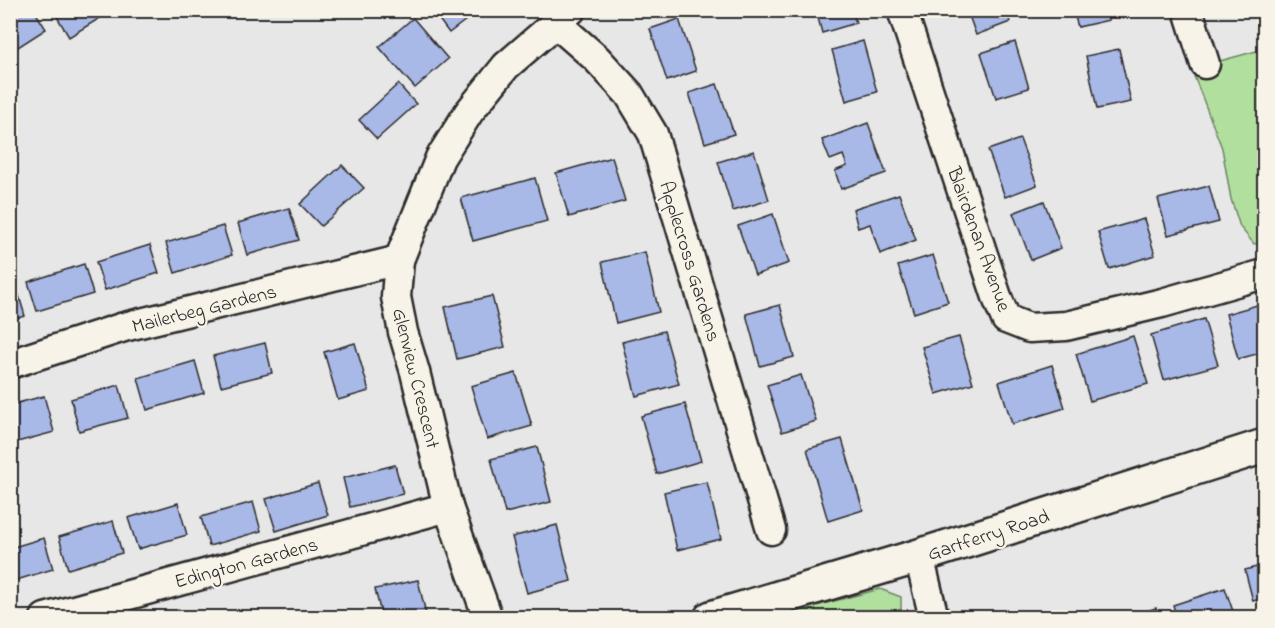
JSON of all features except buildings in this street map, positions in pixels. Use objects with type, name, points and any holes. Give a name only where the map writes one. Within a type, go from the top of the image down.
[{"type":"street","name":"Blairdenan Avenue","points":[[902,10],[969,216],[1006,318],[1029,328],[1066,326],[1162,303],[1264,274]]},
{"type":"street","points":[[1188,10],[1205,64]]},
{"type":"street","name":"Glenview Crescent","points":[[488,618],[448,507],[403,332],[396,297],[399,260],[440,158],[469,112],[506,66],[564,17]]},
{"type":"street","name":"Applecross Gardens","points":[[564,17],[597,59],[629,94],[653,134],[771,530]]},
{"type":"street","name":"Mailerbeg Gardens","points":[[10,364],[124,327],[399,260]]},
{"type":"street","name":"Gartferry Road","points":[[711,618],[919,556],[1264,446]]},
{"type":"street","name":"Edington Gardens","points":[[45,618],[448,507]]},
{"type":"street","points":[[919,556],[934,618]]},
{"type":"green space","points":[[1264,49],[1264,242],[1254,244],[1240,227],[1231,199],[1222,148],[1194,76],[1220,61]]},
{"type":"green space","points":[[880,589],[901,597],[901,611],[881,618],[774,617]]}]
